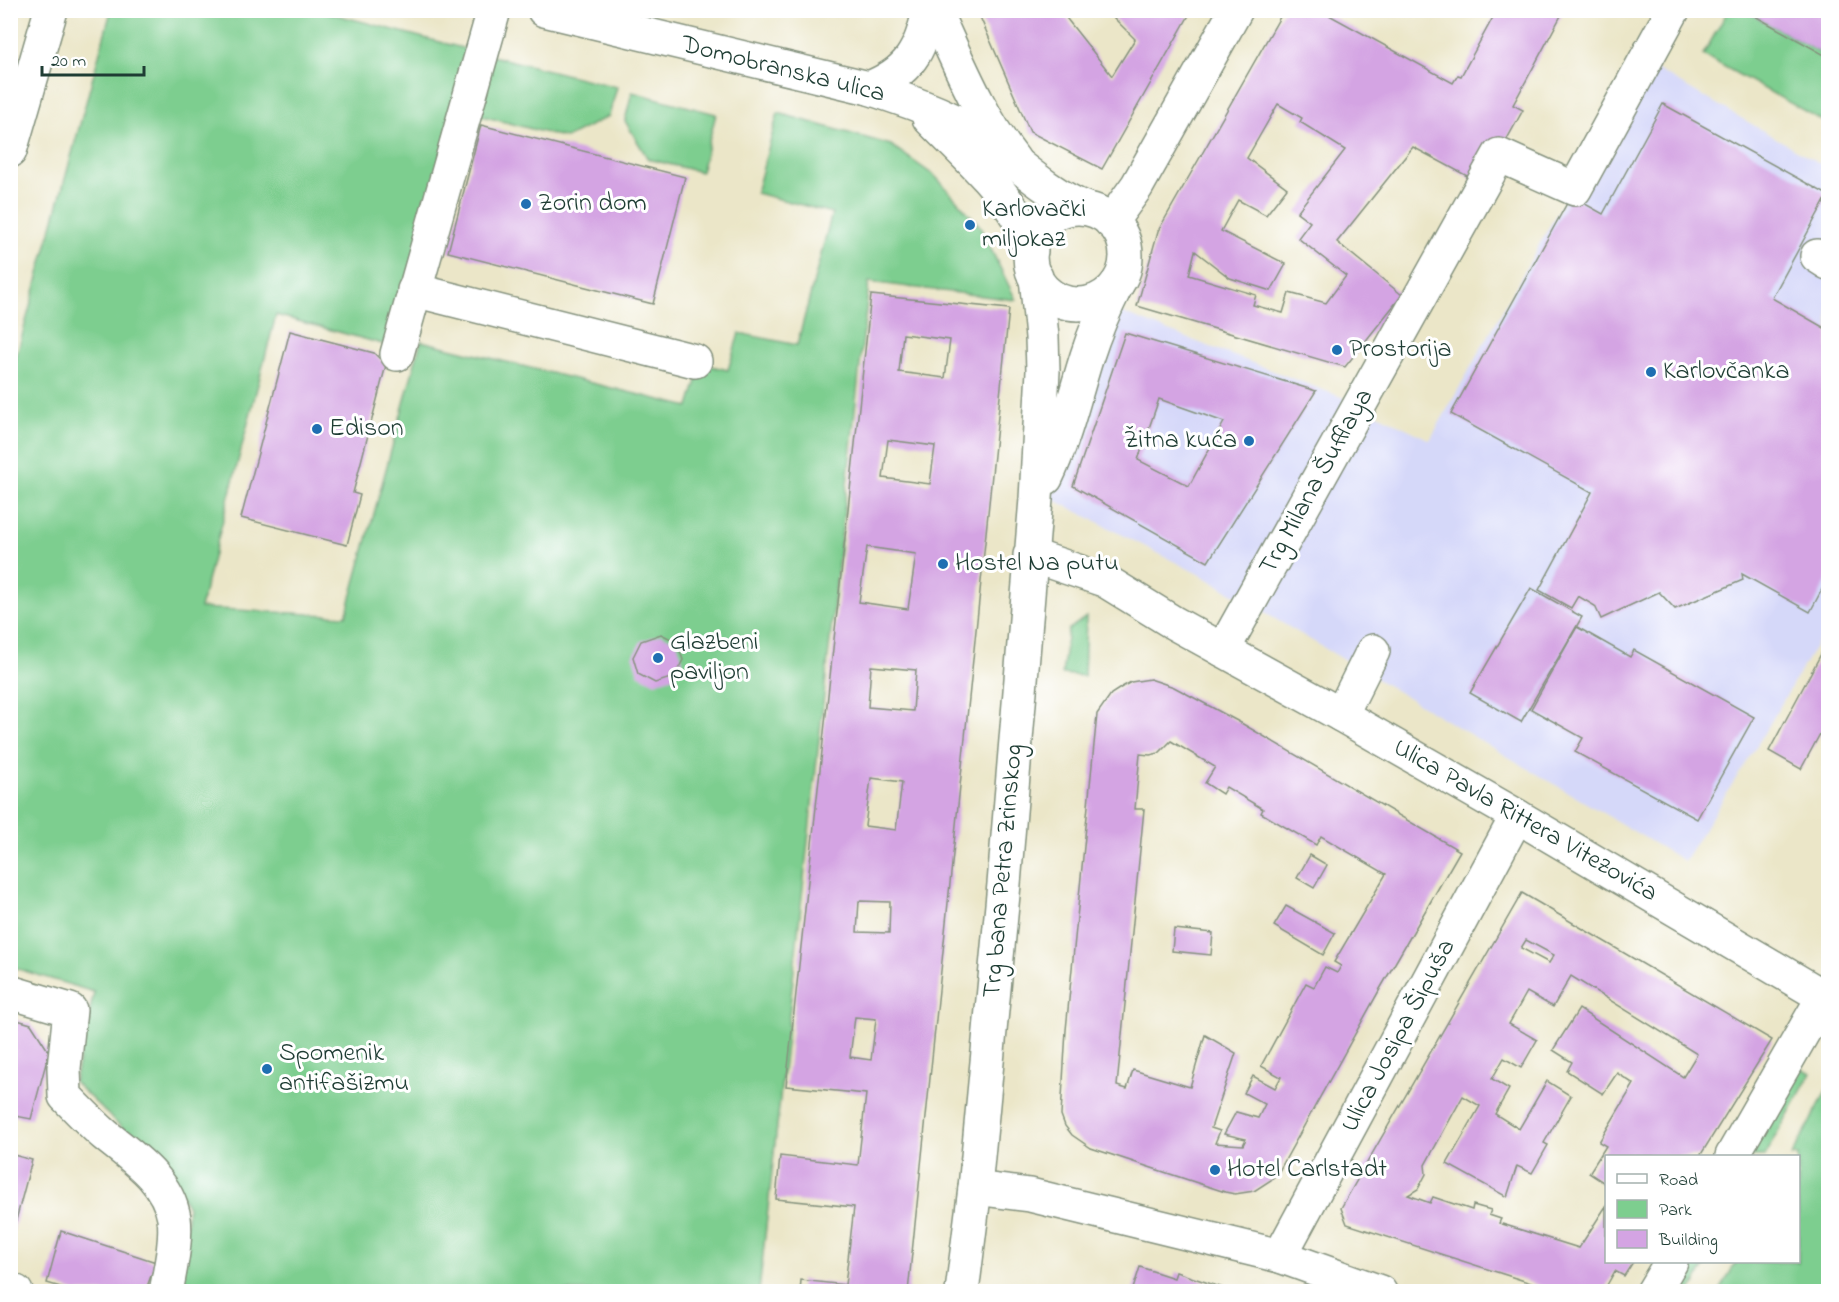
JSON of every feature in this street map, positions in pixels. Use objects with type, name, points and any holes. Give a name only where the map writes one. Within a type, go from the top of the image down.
[{"type":"street","points":[[10,151],[51,10]]},
{"type":"street","points":[[397,354],[494,10]]},
{"type":"street","name":"Domobranska ulica","points":[[544,10],[869,88],[944,116],[973,131],[1021,168]]},
{"type":"street","points":[[869,88],[885,82],[903,69],[915,54],[924,35],[929,10]]},
{"type":"street","points":[[917,106],[998,191],[1020,222],[1033,264],[1044,289],[1054,297],[1067,302],[1081,303],[1095,301],[1117,284],[1126,257],[1125,243],[1119,230],[1098,215],[1067,201],[1021,168],[999,141],[982,111],[934,10]]},
{"type":"street","points":[[1033,264],[1035,236],[1043,224],[1055,214],[1069,209],[1098,215],[1137,186],[1236,10]]},
{"type":"street","name":"Trg Milana Šufflaya","points":[[1224,650],[1499,155],[1575,189],[1673,10]]},
{"type":"street","name":"Trg bana Petra Zrinskog","points":[[962,1292],[975,1188],[1005,872],[1036,499],[1043,371],[1042,337],[1033,264]]},
{"type":"street","name":"Trg bana Petra Zrinskog","points":[[1036,499],[1053,462],[1101,316],[1117,284]]},
{"type":"street","points":[[414,290],[695,361]]},
{"type":"street","points":[[1030,555],[1104,580],[1174,623],[1224,650]]},
{"type":"street","name":"Ulica Pavla Rittera Vitezovića","points":[[1224,650],[1826,993]]},
{"type":"street","points":[[1341,715],[1373,651]]},
{"type":"street","name":"Ulica Josipa Šipuša","points":[[1280,1256],[1517,816]]},
{"type":"street","points":[[10,992],[70,1010],[64,1068],[65,1096],[149,1171],[167,1197],[174,1219],[172,1254],[166,1292]]},
{"type":"street","points":[[1733,1155],[1826,993]]},
{"type":"street","points":[[975,1188],[1030,1195],[1280,1256],[1380,1292]]},
{"type":"street","points":[[1653,1292],[1670,1263]]},
{"type":"street","points":[[10,1290],[16,1292]]},
{"type":"shaded area","points":[[1642,61],[1828,168],[1828,624],[1762,737],[1684,861],[1208,579],[1051,498],[1114,310],[1349,400],[1430,440]]},
{"type":"green space","points":[[1744,10],[1828,57],[1828,124],[1703,55],[1728,11]]},
{"type":"green space","points":[[111,11],[322,11],[470,50],[390,346],[276,315],[200,608],[346,616],[421,341],[689,407],[702,364],[728,370],[739,333],[797,345],[832,213],[756,193],[778,113],[891,145],[936,177],[979,225],[1016,300],[869,282],[759,1291],[181,1291],[188,1207],[170,1174],[74,1082],[94,992],[11,967],[11,376]]},
{"type":"green space","points":[[492,56],[617,87],[609,116],[566,138],[478,115]]},
{"type":"green space","points":[[632,92],[716,114],[701,172],[648,159],[625,121]]},
{"type":"green space","points":[[1086,617],[1084,676],[1062,674],[1068,630]]},
{"type":"green space","points":[[1799,1067],[1811,1073],[1766,1155],[1750,1155]]},
{"type":"green space","points":[[1828,1088],[1828,1285],[1825,1291],[1720,1291],[1735,1263],[1800,1263],[1800,1155],[1793,1155]]},
{"type":"green space","points":[[1690,1263],[1706,1263],[1691,1291],[1675,1291]]},
{"type":"building","points":[[977,10],[1063,10],[1067,19],[1112,76],[1135,39],[1106,10],[1192,10],[1102,169],[1030,132]]},
{"type":"building","points":[[1284,10],[1320,10],[1453,83],[1458,75],[1461,76],[1497,10],[1564,10],[1513,105],[1523,110],[1482,184],[1413,147],[1337,242],[1402,295],[1345,367],[1137,306],[1158,231]],"holes":[[[1278,104],[1302,118],[1300,122],[1345,150],[1297,212],[1310,222],[1298,238],[1346,276],[1326,303],[1289,293],[1283,313],[1253,305],[1256,295],[1189,275],[1195,251],[1230,278],[1271,291],[1286,264],[1221,231],[1238,200],[1266,215],[1287,188],[1247,158]]]},
{"type":"building","points":[[1744,10],[1828,10],[1828,57]]},
{"type":"building","name":"Karlovčanka","points":[[1663,104],[1828,195],[1772,298],[1828,330],[1828,578],[1810,612],[1742,574],[1743,580],[1675,609],[1659,592],[1601,619],[1595,606],[1578,596],[1571,608],[1539,590],[1592,492],[1451,414],[1571,196],[1603,214]]},
{"type":"building","name":"Zorin dom","points":[[481,125],[685,177],[653,304],[448,252]]},
{"type":"building","points":[[871,295],[1009,309],[908,1292],[800,1292],[801,1280],[845,1285],[854,1207],[776,1199],[780,1156],[858,1165],[866,1094],[786,1086]],"holes":[[[903,334],[950,340],[945,378],[899,372]],[[888,440],[935,446],[930,484],[883,478]],[[867,547],[916,554],[908,609],[859,602]],[[871,666],[916,670],[913,711],[868,707]],[[871,778],[902,782],[896,830],[865,826]],[[859,901],[890,902],[889,933],[857,932]],[[855,1017],[876,1019],[871,1060],[850,1057]]]},
{"type":"building","name":"Edison","points":[[290,331],[374,353],[386,365],[353,493],[360,495],[347,545],[241,518]]},
{"type":"building","name":"Žitna kuća","points":[[1125,333],[1316,391],[1208,562],[1073,486]],"holes":[[[1159,399],[1224,422],[1189,486],[1138,460]]]},
{"type":"building","points":[[1531,588],[1582,617],[1521,722],[1470,693]]},
{"type":"building","points":[[1577,627],[1630,657],[1634,650],[1754,717],[1697,819],[1575,752],[1583,738],[1531,709]]},
{"type":"building","name":"Glazbeni paviljon","points":[[661,634],[677,642],[683,660],[674,677],[655,683],[638,674],[633,657],[641,641]]},
{"type":"building","points":[[1821,654],[1828,658],[1828,719],[1801,769],[1769,751]]},
{"type":"building","points":[[1150,679],[1174,687],[1241,723],[1460,851],[1279,1171],[1271,1180],[1254,1191],[1235,1194],[1225,1192],[1091,1148],[1072,1135],[1061,1115],[1066,1030],[1097,714],[1111,694],[1131,682]],"holes":[[[1171,741],[1215,767],[1205,783],[1222,794],[1226,787],[1263,809],[1261,813],[1316,845],[1321,836],[1386,874],[1334,962],[1341,966],[1337,973],[1325,967],[1314,987],[1306,983],[1261,1066],[1281,1077],[1275,1088],[1253,1076],[1244,1093],[1265,1104],[1258,1118],[1236,1112],[1224,1134],[1246,1139],[1243,1145],[1215,1143],[1220,1131],[1211,1128],[1236,1053],[1205,1035],[1190,1087],[1133,1070],[1127,1089],[1117,1086],[1144,809],[1135,809],[1140,754],[1159,753]]]},
{"type":"building","points":[[1310,855],[1327,865],[1314,888],[1297,878]]},
{"type":"building","points":[[1522,893],[1772,1040],[1701,1155],[1605,1155],[1605,1183],[1589,1173],[1606,1146],[1599,1142],[1634,1084],[1617,1073],[1603,1094],[1567,1071],[1572,1062],[1553,1050],[1579,1009],[1683,1077],[1697,1054],[1571,976],[1553,1007],[1527,992],[1509,1024],[1537,1040],[1521,1068],[1504,1058],[1492,1079],[1509,1089],[1495,1114],[1519,1129],[1547,1081],[1571,1096],[1544,1143],[1548,1145],[1532,1173],[1517,1166],[1507,1197],[1447,1164],[1480,1106],[1463,1096],[1425,1165],[1426,1174],[1418,1189],[1408,1195],[1430,1203],[1433,1197],[1472,1210],[1473,1205],[1491,1210],[1489,1215],[1501,1219],[1499,1223],[1579,1248],[1605,1208],[1605,1263],[1632,1263],[1624,1276],[1615,1271],[1603,1292],[1559,1292],[1347,1224],[1341,1208]],"holes":[[[1526,940],[1554,955],[1549,963],[1521,948]]]},
{"type":"building","points":[[1286,906],[1335,933],[1323,955],[1274,926]]},
{"type":"building","points":[[1174,929],[1213,933],[1211,955],[1172,951]]},
{"type":"building","points":[[10,1018],[31,1024],[49,1052],[31,1119],[10,1115]]},
{"type":"building","points":[[10,1154],[32,1160],[11,1239],[10,1239]]},
{"type":"building","points":[[61,1231],[156,1262],[145,1292],[77,1292],[47,1283]]},
{"type":"building","points":[[1140,1267],[1174,1278],[1176,1272],[1235,1292],[1132,1292]]},
{"type":"place","name":"Zorin dom","points":[[526,204]]},
{"type":"place","name":"Karlovački miljokaz","points":[[970,225]]},
{"type":"place","name":"Prostorija","points":[[1337,350]]},
{"type":"place","name":"Karlovčanka","points":[[1651,372]]},
{"type":"place","name":"Edison","points":[[317,429]]},
{"type":"place","name":"Žitna kuća","points":[[1249,441]]},
{"type":"place","name":"Hostel Na putu","points":[[943,564]]},
{"type":"place","name":"Glazbeni paviljon","points":[[658,658]]},
{"type":"place","name":"Spomenik antifašizmu","points":[[267,1069]]},
{"type":"place","name":"Hotel Carlstadt","points":[[1215,1170]]}]
